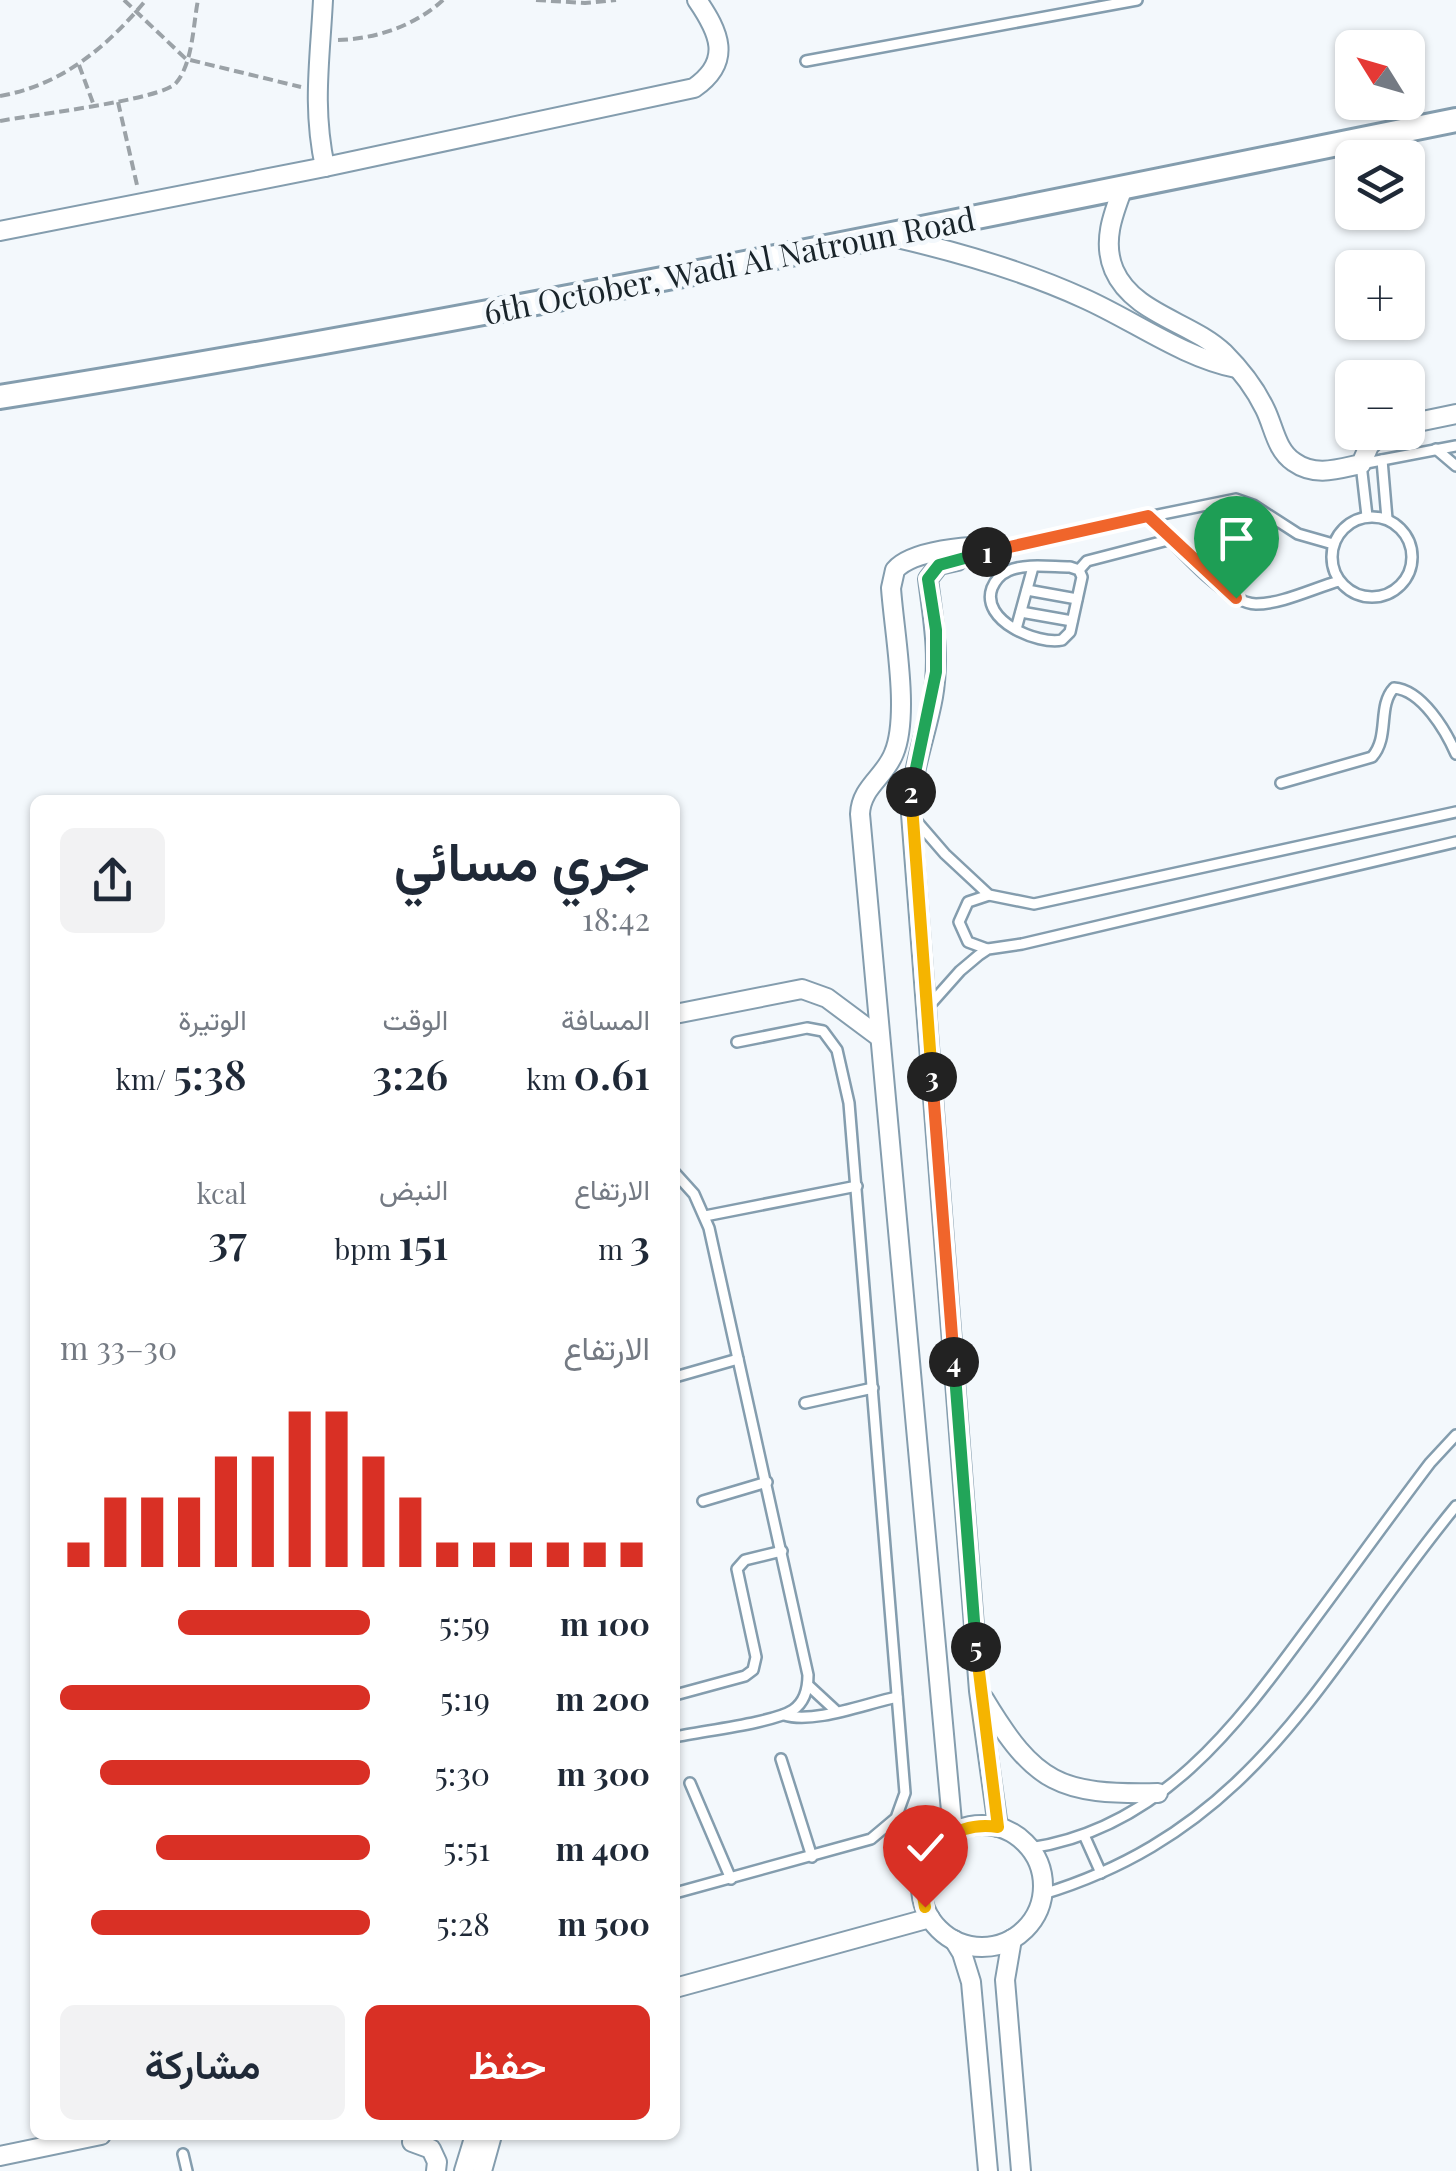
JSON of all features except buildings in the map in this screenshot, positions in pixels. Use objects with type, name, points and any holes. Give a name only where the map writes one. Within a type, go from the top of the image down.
[{"type":"street","points":[[323,0],[315,90],[326,167]]},
{"type":"street","points":[[0,230],[326,167],[694,88],[713,70],[719,43],[716,30],[696,0]]},
{"type":"street","name":"6th October, Wadi Al Natroun Road","points":[[0,396],[175,368],[882,235],[1456,120]]},
{"type":"street","points":[[1122,188],[1109,232],[1109,251],[1124,286],[1137,299],[1218,347],[1257,394],[1276,439],[1298,465],[1320,471],[1361,464],[1367,450]]},
{"type":"street","points":[[882,235],[1026,275],[1082,298],[1210,362],[1237,368]]},
{"type":"street","points":[[1425,420],[1456,414]]},
{"type":"street","points":[[953,1833],[860,814],[863,795],[894,755],[901,720],[891,579],[900,563],[912,558],[976,546],[996,548]]},
{"type":"street","points":[[996,548],[939,565],[928,579],[936,630],[936,672],[930,715],[913,775],[911,814],[980,1691],[998,1827]]},
{"type":"street","points":[[900,563],[928,579]]},
{"type":"street","points":[[884,770],[913,775]]},
{"type":"street","points":[[680,1013],[802,990],[827,998],[878,1036]]},
{"type":"street","points":[[980,1691],[1018,1751],[1046,1775],[1080,1790],[1098,1793],[1158,1792]]},
{"type":"street","points":[[954,1940],[983,1947],[1012,1940],[1036,1916],[1043,1894],[1041,1870],[1030,1848],[1015,1834],[979,1825],[953,1833],[929,1856],[923,1872],[922,1896],[930,1918],[954,1940],[971,1982],[988,2171]]},
{"type":"street","points":[[680,1987],[930,1918]]},
{"type":"street","points":[[1012,1940],[1005,1980],[1021,2171]]},
{"type":"street","points":[[0,2156],[77,2140]]},
{"type":"street","points":[[464,2171],[473,2140]]},
{"type":"street","points":[[482,2171],[491,2140]]},
{"type":"street","points":[[412,2142],[432,2149],[436,2171]]},
{"type":"lane","points":[[806,62],[1137,0]]},
{"type":"lane","points":[[1367,516],[1361,464],[1456,446]]},
{"type":"lane","points":[[1436,449],[1456,466]]},
{"type":"lane","points":[[1382,460],[1387,519]]},
{"type":"lane","points":[[996,548],[1236,499],[1253,504],[1298,534],[1333,544]]},
{"type":"lane","points":[[1148,516],[1219,586],[1244,602],[1262,603],[1338,581]]},
{"type":"lane","points":[[1367,516],[1387,519],[1401,528],[1412,550],[1409,574],[1402,584],[1382,596],[1370,598],[1347,590],[1338,581],[1332,563],[1333,544],[1350,522],[1367,516]]},
{"type":"lane","points":[[1079,570],[1087,561],[1172,539]]},
{"type":"lane","points":[[1016,629],[1033,567]]},
{"type":"lane","points":[[1010,570],[1079,570],[1082,577],[1070,632],[1057,642],[1016,629],[994,612],[992,588],[1010,570]]},
{"type":"lane","points":[[1026,590],[1077,599]]},
{"type":"lane","points":[[1021,612],[1072,621]]},
{"type":"lane","points":[[1281,782],[1372,757],[1380,746],[1387,697],[1394,688],[1405,690],[1430,712],[1456,754]]},
{"type":"lane","points":[[911,814],[944,854],[989,894],[1022,903],[1048,903],[1456,812]]},
{"type":"lane","points":[[989,894],[968,902],[960,922],[968,942],[988,949],[1456,842]]},
{"type":"lane","points":[[926,1009],[960,970],[988,949]]},
{"type":"lane","points":[[680,1893],[871,1839],[896,1818],[905,1793],[849,1103],[837,1050],[829,1036],[807,1028],[737,1042]]},
{"type":"lane","points":[[680,1179],[694,1194],[705,1216],[782,1551],[808,1685],[800,1704],[784,1715]]},
{"type":"lane","points":[[705,1216],[857,1186]]},
{"type":"lane","points":[[680,1376],[738,1359]]},
{"type":"lane","points":[[805,1403],[873,1388]]},
{"type":"lane","points":[[1030,1848],[1084,1835],[1122,1816],[1197,1764],[1233,1728],[1430,1462],[1456,1435]]},
{"type":"lane","points":[[703,1501],[766,1482]]},
{"type":"lane","points":[[1043,1894],[1100,1873],[1178,1830],[1247,1774],[1315,1696],[1456,1506]]},
{"type":"lane","points":[[680,1694],[745,1676],[753,1670],[756,1657],[737,1569],[745,1560],[782,1551]]},
{"type":"lane","points":[[808,1685],[836,1710]]},
{"type":"lane","points":[[680,1735],[784,1715],[816,1718],[898,1697]]},
{"type":"lane","points":[[781,1759],[812,1857]]},
{"type":"lane","points":[[690,1783],[731,1879]]},
{"type":"lane","points":[[1084,1835],[1100,1873]]},
{"type":"lane","points":[[184,2154],[187,2171]]},
{"type":"path","points":[[124,0],[186,59],[315,90]]},
{"type":"path","points":[[0,96],[45,82],[79,65],[120,31],[146,0]]},
{"type":"path","points":[[0,121],[118,102],[170,89],[182,75],[198,0]]},
{"type":"path","points":[[321,37],[364,38],[385,32],[443,0]]},
{"type":"path","points":[[536,0],[616,0]]},
{"type":"path","points":[[79,65],[94,104]]},
{"type":"path","points":[[118,102],[141,203]]},
{"type":"route","points":[[925,1907],[923,1872],[940,1843],[961,1828],[998,1827],[980,1691],[911,814],[913,775],[930,715],[936,672],[936,630],[928,579],[939,565],[996,548],[1148,516],[1236,598]]}]
